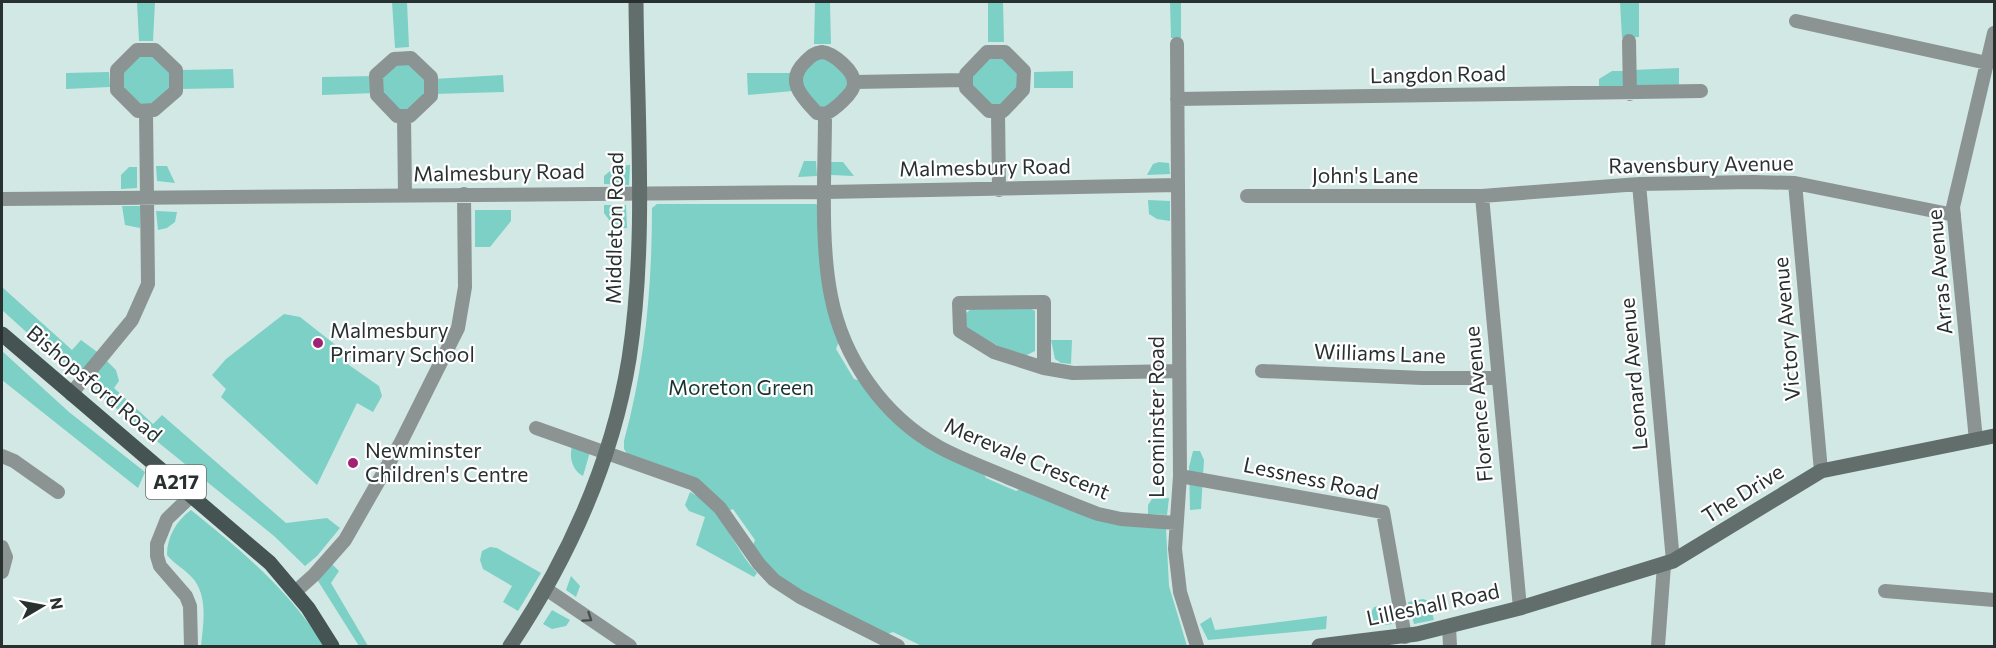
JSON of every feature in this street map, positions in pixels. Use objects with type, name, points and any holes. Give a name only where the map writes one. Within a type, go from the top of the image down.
[{"type":"main road","name":"Bishopsford Road","points":[[2,334],[270,563],[295,592],[332,646]]},
{"type":"street","name":"Middleton Road","points":[[510,646],[546,589],[587,505],[607,452],[625,379],[632,336],[637,275],[636,2]]},
{"type":"street","points":[[1796,21],[1987,63]]},
{"type":"street","name":"Arras Avenue","points":[[1976,440],[1954,215],[1995,33]]},
{"type":"street","points":[[1629,41],[1630,94]]},
{"type":"street","name":"Leominster Road","points":[[1177,44],[1180,476],[1176,523],[1179,583],[1197,646]]},
{"type":"street","points":[[137,50],[155,50],[176,70],[176,91],[154,110],[146,111],[138,111],[117,90],[117,70],[137,50]]},
{"type":"street","points":[[987,52],[1005,52],[1024,71],[1023,90],[1003,111],[998,112],[989,111],[966,88],[964,80],[966,74],[987,52]]},
{"type":"street","points":[[814,53],[828,53],[841,63],[855,82],[853,89],[825,114],[817,113],[798,93],[795,78],[802,65],[814,53]]},
{"type":"street","points":[[411,58],[431,77],[431,96],[410,116],[404,116],[397,116],[377,95],[376,75],[394,59],[411,58]]},
{"type":"street","points":[[855,82],[964,80]]},
{"type":"street","name":"Langdon Road","points":[[1177,99],[1630,94],[1701,91]]},
{"type":"street","points":[[71,394],[139,308],[148,284],[146,111]]},
{"type":"street","points":[[998,112],[999,189]]},
{"type":"street","name":"Merevale Crescent","points":[[825,114],[827,262],[837,318],[849,350],[866,380],[895,413],[926,438],[953,454],[1076,506],[1121,519],[1176,523]]},
{"type":"street","points":[[404,116],[405,195]]},
{"type":"street","name":"Ravensbury Avenue","points":[[1482,196],[1639,184],[1795,183],[1954,215]]},
{"type":"street","name":"Victory Avenue","points":[[1795,183],[1821,471]]},
{"type":"street","name":"Leonard Avenue","points":[[1639,184],[1668,563],[1658,646]]},
{"type":"street","name":"Malmesbury Road","points":[[2,199],[826,192],[1177,185]]},
{"type":"street","points":[[295,592],[314,575],[345,540],[406,432],[458,328],[465,287],[464,194]]},
{"type":"street","name":"John's Lane","points":[[1247,196],[1482,196]]},
{"type":"street","name":"Florence Avenue","points":[[1482,196],[1520,608]]},
{"type":"street","points":[[1044,369],[1044,302],[959,303],[960,331],[994,352],[1044,369],[1073,373],[1179,372]]},
{"type":"street","name":"Williams Lane","points":[[1262,371],[1422,378],[1497,378]]},
{"type":"street","points":[[536,428],[694,484],[720,508],[759,564],[774,580],[800,597],[898,646]]},
{"type":"street","name":"The Drive","points":[[1520,608],[1668,563],[1821,471],[1995,436]]},
{"type":"street","points":[[2,456],[14,461],[58,492]]},
{"type":"street","name":"Lessness Road","points":[[1180,476],[1383,512],[1405,637]]},
{"type":"street","points":[[191,496],[167,519],[157,544],[160,566],[186,596],[190,606],[191,646]]},
{"type":"street","points":[[2,547],[6,557],[2,572]]},
{"type":"street","points":[[546,589],[630,646]]},
{"type":"street","points":[[1885,591],[1995,600]]},
{"type":"street","name":"Lilleshall Road","points":[[1319,646],[1405,637],[1520,608]]},
{"type":"street","points":[[1449,626],[1450,646]]},
{"type":"green space","points":[[137,2],[155,2],[153,41],[139,41]]},
{"type":"green space","points":[[392,2],[407,2],[409,47],[395,48]]},
{"type":"green space","points":[[815,2],[830,2],[831,44],[814,44]]},
{"type":"green space","points":[[988,2],[1003,2],[1004,42],[988,42]]},
{"type":"green space","points":[[1170,2],[1181,2],[1181,38],[1171,38]]},
{"type":"green space","points":[[1620,2],[1639,2],[1639,37],[1622,38]]},
{"type":"green space","points":[[139,53],[152,53],[174,70],[174,90],[153,108],[139,109],[120,89],[120,72]]},
{"type":"green space","points":[[991,57],[1004,58],[1017,70],[1019,84],[1001,107],[990,107],[969,86],[969,75]]},
{"type":"green space","points":[[822,58],[835,62],[850,84],[830,108],[819,109],[799,80],[810,63]]},
{"type":"green space","points":[[410,60],[429,78],[429,95],[409,114],[398,114],[378,95],[379,76],[395,61]]},
{"type":"green space","points":[[1679,68],[1679,89],[1633,91],[1633,70]]},
{"type":"green space","points":[[233,69],[234,88],[180,89],[180,70]]},
{"type":"green space","points":[[1073,71],[1073,88],[1034,88],[1034,72]]},
{"type":"green space","points":[[1612,71],[1627,71],[1628,92],[1599,92],[1599,79]]},
{"type":"green space","points":[[109,72],[110,87],[66,89],[66,73]]},
{"type":"green space","points":[[747,73],[792,73],[793,91],[748,95]]},
{"type":"green space","points":[[503,75],[504,92],[433,94],[433,79]]},
{"type":"green space","points":[[374,76],[375,93],[322,95],[322,77]]},
{"type":"green space","points":[[804,161],[816,161],[817,176],[798,177]]},
{"type":"green space","points":[[831,162],[843,162],[854,176],[831,175]]},
{"type":"green space","points":[[1169,163],[1170,174],[1147,175],[1153,164]]},
{"type":"green space","points":[[630,165],[629,185],[604,184],[604,176],[616,166]]},
{"type":"green space","points":[[156,166],[167,166],[175,183],[157,181]]},
{"type":"green space","points":[[129,167],[137,167],[137,188],[121,189],[121,175]]},
{"type":"green space","points":[[1148,200],[1170,201],[1170,221],[1157,219],[1149,214]]},
{"type":"green space","name":"Moreton Green","points":[[657,204],[816,204],[819,207],[839,341],[836,349],[854,379],[861,381],[874,397],[982,470],[986,478],[1016,491],[1023,488],[1166,528],[1169,586],[1187,646],[922,646],[893,632],[885,635],[783,581],[752,548],[755,540],[733,509],[728,511],[702,484],[630,458],[624,449],[624,441],[642,355],[649,297],[652,208]]},
{"type":"green space","points":[[604,205],[626,205],[627,228],[615,228],[604,213]]},
{"type":"green space","points":[[122,206],[141,206],[140,228],[125,225]]},
{"type":"green space","points":[[475,210],[511,210],[511,221],[490,247],[475,247]]},
{"type":"green space","points":[[156,211],[177,212],[175,222],[167,228],[158,230]]},
{"type":"green space","points":[[2,287],[72,350],[81,340],[100,354],[78,379],[2,310]]},
{"type":"green space","points":[[971,309],[1031,309],[1035,311],[1035,351],[1025,356],[998,346],[970,330],[966,327],[965,314]]},
{"type":"green space","points":[[284,314],[300,317],[342,350],[349,365],[379,386],[382,396],[373,412],[357,403],[317,485],[221,397],[226,389],[212,375],[226,359]]},
{"type":"green space","points":[[1051,340],[1072,340],[1071,364],[1061,363],[1055,359]]},
{"type":"green space","points":[[2,351],[69,412],[145,472],[138,488],[2,380]]},
{"type":"green space","points":[[107,361],[116,370],[119,381],[114,388],[153,424],[162,415],[286,523],[327,518],[340,528],[317,556],[305,566],[274,536],[91,388],[92,379]]},
{"type":"green space","points":[[572,446],[590,452],[583,476],[572,463]]},
{"type":"green space","points":[[1193,451],[1200,451],[1204,460],[1201,509],[1190,510],[1189,467]]},
{"type":"green space","points":[[690,492],[701,499],[719,518],[757,573],[754,577],[696,545],[705,517],[689,511],[685,505]]},
{"type":"green space","points":[[1169,498],[1167,515],[1148,514],[1148,505],[1152,499]]},
{"type":"green space","points":[[191,510],[264,572],[296,607],[324,646],[201,646],[204,613],[202,596],[192,577],[167,555],[173,530]]},
{"type":"green space","points":[[490,547],[497,548],[541,573],[518,611],[503,602],[512,586],[483,569],[480,560],[482,551]]},
{"type":"green space","points":[[332,564],[339,571],[331,583],[368,646],[359,646],[318,581]]},
{"type":"green space","points":[[571,576],[580,586],[576,597],[566,590]]},
{"type":"green space","points":[[1423,599],[1429,601],[1434,620],[1414,624],[1408,602]]},
{"type":"green space","points":[[1389,604],[1392,624],[1370,627],[1368,618],[1374,607]]},
{"type":"green space","points":[[552,610],[570,620],[566,626],[552,629],[543,624]]},
{"type":"green space","points":[[1327,616],[1326,629],[1208,640],[1200,624],[1211,617],[1215,630]]},
{"type":"place","name":"Malmesbury Primary School","points":[[318,343]]},
{"type":"place","name":"Newminster Children's Centre","points":[[353,463]]}]
